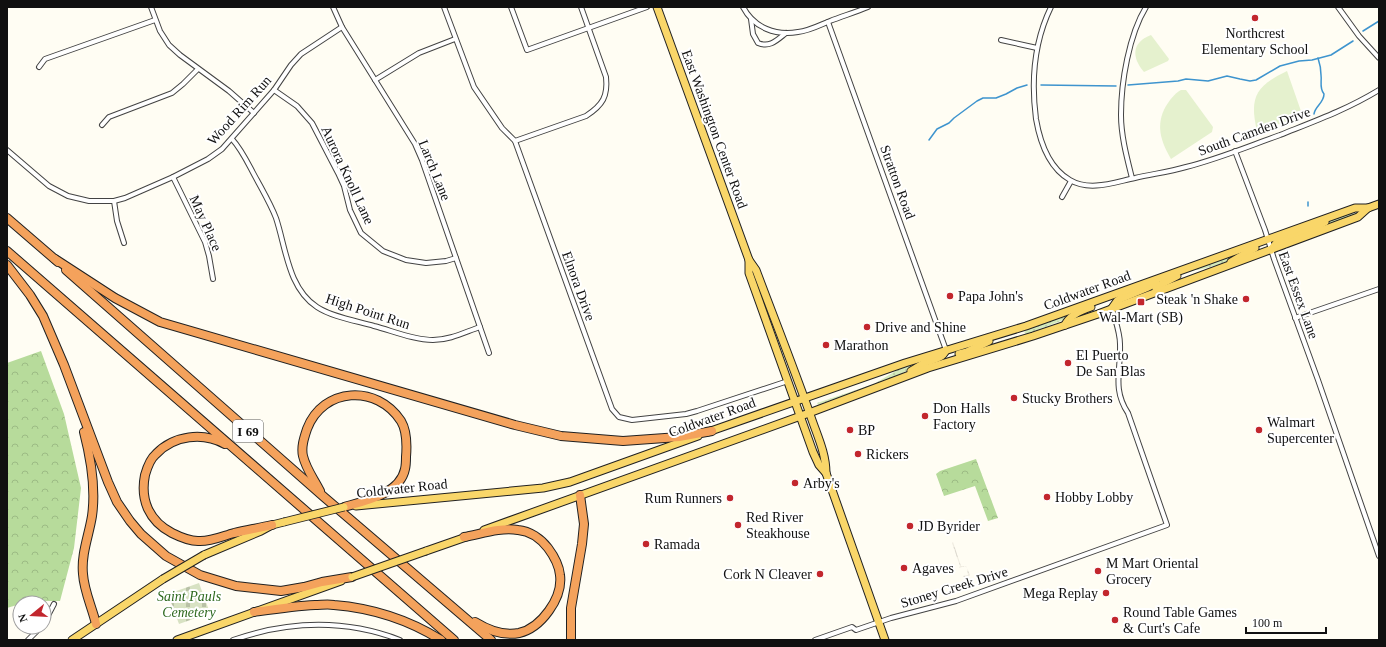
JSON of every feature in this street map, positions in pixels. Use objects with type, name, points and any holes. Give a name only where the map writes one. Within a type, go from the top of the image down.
[{"type":"highway","name":"I 69","points":[[7,218],[324,497],[491,640]]},
{"type":"highway","name":"I 69","points":[[7,250],[454,640]]},
{"type":"highway","points":[[55,259],[115,298],[160,322],[515,425],[561,436],[623,441],[679,437],[712,431]]},
{"type":"highway","points":[[7,265],[43,316],[73,390],[99,461],[117,502],[141,534],[166,556],[200,575],[236,586],[281,591],[352,577]]},
{"type":"highway","points":[[73,390],[88,448],[93,484],[92,515],[83,559],[83,573],[84,583],[96,624]]},
{"type":"highway","points":[[324,497],[308,471],[303,455],[303,439],[317,410],[332,400],[346,395],[361,394],[376,399],[389,407],[401,422],[407,443],[405,470],[392,489],[383,495],[370,502],[344,507]]},
{"type":"highway","points":[[240,452],[217,439],[200,437],[184,437],[168,444],[155,454],[147,469],[143,486],[145,502],[153,518],[164,529],[180,537],[198,541],[214,539],[272,525]]},
{"type":"highway","points":[[571,640],[571,608],[584,524],[580,495]]},
{"type":"highway","points":[[458,612],[478,624],[499,633],[519,632],[534,626],[550,610],[558,593],[560,576],[555,557],[545,544],[533,534],[518,530],[499,530],[464,538]]},
{"type":"highway","points":[[254,612],[293,606],[333,604],[369,611],[401,620],[429,632],[441,640]]},
{"type":"main road","name":"East Washington Center Road","points":[[657,7],[749,260],[756,270],[804,398],[822,448],[826,463],[826,473],[885,640]]},
{"type":"main road","name":"Coldwater Road","points":[[370,502],[543,488],[577,480],[795,401],[905,363],[992,336],[1163,277],[1355,208],[1368,208],[1379,204]]},
{"type":"main road","name":"Coldwater Road","points":[[177,640],[464,538],[904,378],[1064,326],[1358,217],[1368,208]]},
{"type":"main road","points":[[1271,250],[1278,241],[1313,229],[1333,216]]},
{"type":"main road","points":[[1229,265],[1232,260],[1250,250],[1264,245],[1268,239]]},
{"type":"main road","name":"East Washington Center Road","points":[[749,260],[749,273],[813,452],[819,465],[826,473]]},
{"type":"main road","points":[[1155,292],[1156,287],[1179,276],[1184,269]]},
{"type":"main road","points":[[1112,308],[1120,299],[1146,288],[1163,277]]},
{"type":"main road","points":[[1064,326],[1067,320],[1084,310],[1101,303],[1108,296]]},
{"type":"main road","points":[[950,362],[954,356],[967,352],[989,340],[992,336]]},
{"type":"main road","points":[[904,378],[908,373],[926,362],[939,358],[946,350]]},
{"type":"main road","name":"Coldwater Road","points":[[72,640],[163,579],[204,555],[260,532],[272,525],[344,507]]},
{"type":"street","points":[[151,7],[160,31],[169,45],[254,113]]},
{"type":"street","name":"Larch Lane","points":[[333,7],[342,27],[415,144],[422,160],[489,353]]},
{"type":"street","name":"Elnora Drive","points":[[444,7],[474,87],[502,128],[515,141],[612,409],[618,417],[632,420],[697,411],[788,381]]},
{"type":"street","points":[[511,7],[527,50],[647,7]]},
{"type":"street","points":[[515,141],[586,116],[596,110],[603,101],[607,89],[606,77],[581,7]]},
{"type":"street","points":[[743,7],[751,18],[763,28],[769,31],[786,33],[799,32],[868,7]]},
{"type":"street","points":[[1051,7],[1037,48],[1034,69],[1033,99],[1045,153],[1057,169],[1071,181],[1062,197]]},
{"type":"street","points":[[1338,7],[1359,36],[1379,58]]},
{"type":"street","points":[[1132,178],[1126,153],[1121,115],[1124,70],[1133,36],[1144,8]]},
{"type":"street","points":[[751,18],[753,34],[758,43],[766,45],[770,44],[786,33]]},
{"type":"street","points":[[38,67],[45,59],[155,20]]},
{"type":"street","name":"Stratton Road","points":[[828,22],[946,350]]},
{"type":"street","name":"Wood Rim Run","points":[[7,150],[49,186],[68,196],[89,201],[114,201],[137,194],[208,159],[222,149],[274,90],[291,65],[301,54],[342,27]]},
{"type":"street","points":[[375,80],[419,53],[455,39]]},
{"type":"street","points":[[1001,40],[1037,48]]},
{"type":"street","points":[[102,125],[109,117],[172,93],[184,84],[198,69]]},
{"type":"street","name":"Aurora Knoll Lane","points":[[274,90],[297,106],[312,124],[344,186],[350,210],[362,233],[383,251],[406,260],[426,263],[446,261],[456,258]]},
{"type":"street","name":"South Camden Drive","points":[[1071,181],[1088,186],[1109,184],[1186,167],[1236,151],[1332,115],[1356,104],[1379,90]]},
{"type":"street","name":"High Point Run","points":[[232,139],[240,148],[269,202],[276,218],[291,273],[296,284],[306,298],[317,307],[332,314],[405,335],[433,340],[450,338],[480,327]]},
{"type":"street","name":"East Essex Lane","points":[[1236,151],[1379,556]]},
{"type":"street","name":"May Place","points":[[173,177],[205,242],[213,279]]},
{"type":"street","points":[[114,201],[117,221],[124,243]]},
{"type":"street","points":[[1295,318],[1379,290]]},
{"type":"street","name":"Stoney Creek Drive","points":[[815,640],[852,628],[856,630],[878,622],[956,601],[1167,525],[1128,413],[1120,399],[1118,378],[1120,344],[1112,308]]},
{"type":"street","points":[[52,608],[54,604]]},
{"type":"street","points":[[233,640],[250,634],[313,624],[347,626],[384,634],[400,640]]},
{"type":"green space","points":[[1151,35],[1169,59],[1168,61],[1144,72],[1135,56],[1136,50],[1140,42]]},
{"type":"green space","points":[[1287,71],[1302,114],[1301,117],[1257,131],[1254,109],[1257,94],[1268,82]]},
{"type":"green space","points":[[1181,90],[1186,90],[1213,127],[1212,132],[1171,159],[1162,140],[1160,127],[1161,120],[1163,113],[1174,95]]},
{"type":"green space","points":[[1356,213],[1357,215],[1318,228],[1338,217]]},
{"type":"green space","points":[[1244,251],[1235,258],[1222,264],[1195,269]]},
{"type":"green space","points":[[1080,310],[1061,321],[1026,334],[1024,332],[1034,326]]},
{"type":"green space","points":[[41,351],[64,414],[81,488],[74,548],[60,601],[52,601],[52,595],[12,595],[12,606],[7,608],[7,363]]},
{"type":"green space","points":[[921,362],[901,374],[818,405],[817,403],[874,384],[899,369]]},
{"type":"green space","points":[[976,459],[998,518],[988,521],[975,486],[944,496],[936,474],[940,471]]},
{"type":"green space","name":"Saint Pauls Cemetery","points":[[199,583],[210,613],[179,624],[168,594]]},
{"type":"shaded area","points":[[953,542],[961,566],[965,566],[959,568],[960,566],[952,543]]},
{"type":"shaded area","points":[[967,568],[970,575],[966,579],[963,576],[968,575]]},
{"type":"waterway","points":[[1363,31],[1379,21]]},
{"type":"waterway","points":[[1128,85],[1186,79],[1208,81],[1227,76],[1250,81],[1256,80],[1280,66],[1331,55],[1353,41]]},
{"type":"waterway","points":[[1314,114],[1324,97],[1321,87],[1321,71],[1318,58]]},
{"type":"waterway","points":[[929,140],[937,129],[949,123],[977,101],[983,98],[996,98],[1027,85]]},
{"type":"waterway","points":[[1041,85],[1116,86]]},
{"type":"place","name":"Northcrest Elementary School","points":[[1255,18]]},
{"type":"place","name":"Papa John's","points":[[950,296]]},
{"type":"place","name":"Steak 'n Shake","points":[[1246,299]]},
{"type":"place","name":"Wal-Mart (SB)","points":[[1141,302]]},
{"type":"place","name":"Drive and Shine","points":[[867,327]]},
{"type":"place","name":"Marathon","points":[[826,345]]},
{"type":"place","name":"El Puerto De San Blas","points":[[1068,363]]},
{"type":"place","name":"Stucky Brothers","points":[[1014,398]]},
{"type":"place","name":"Don Halls Factory","points":[[925,416]]},
{"type":"place","name":"BP","points":[[850,430]]},
{"type":"place","name":"Walmart Supercenter","points":[[1259,430]]},
{"type":"place","name":"Rickers","points":[[858,454]]},
{"type":"place","name":"Arby's","points":[[795,483]]},
{"type":"place","name":"Hobby Lobby","points":[[1047,497]]},
{"type":"place","name":"Rum Runners","points":[[730,498]]},
{"type":"place","name":"Red River Steakhouse","points":[[738,525]]},
{"type":"place","name":"JD Byrider","points":[[910,526]]},
{"type":"place","name":"Ramada","points":[[646,544]]},
{"type":"place","name":"Agaves","points":[[904,568]]},
{"type":"place","name":"M Mart Oriental Grocery","points":[[1098,571]]},
{"type":"place","name":"Cork N Cleaver","points":[[820,574]]},
{"type":"place","name":"Mega Replay","points":[[1106,593]]},
{"type":"place","name":"Round Table Games & Curt's Cafe","points":[[1115,620]]}]
